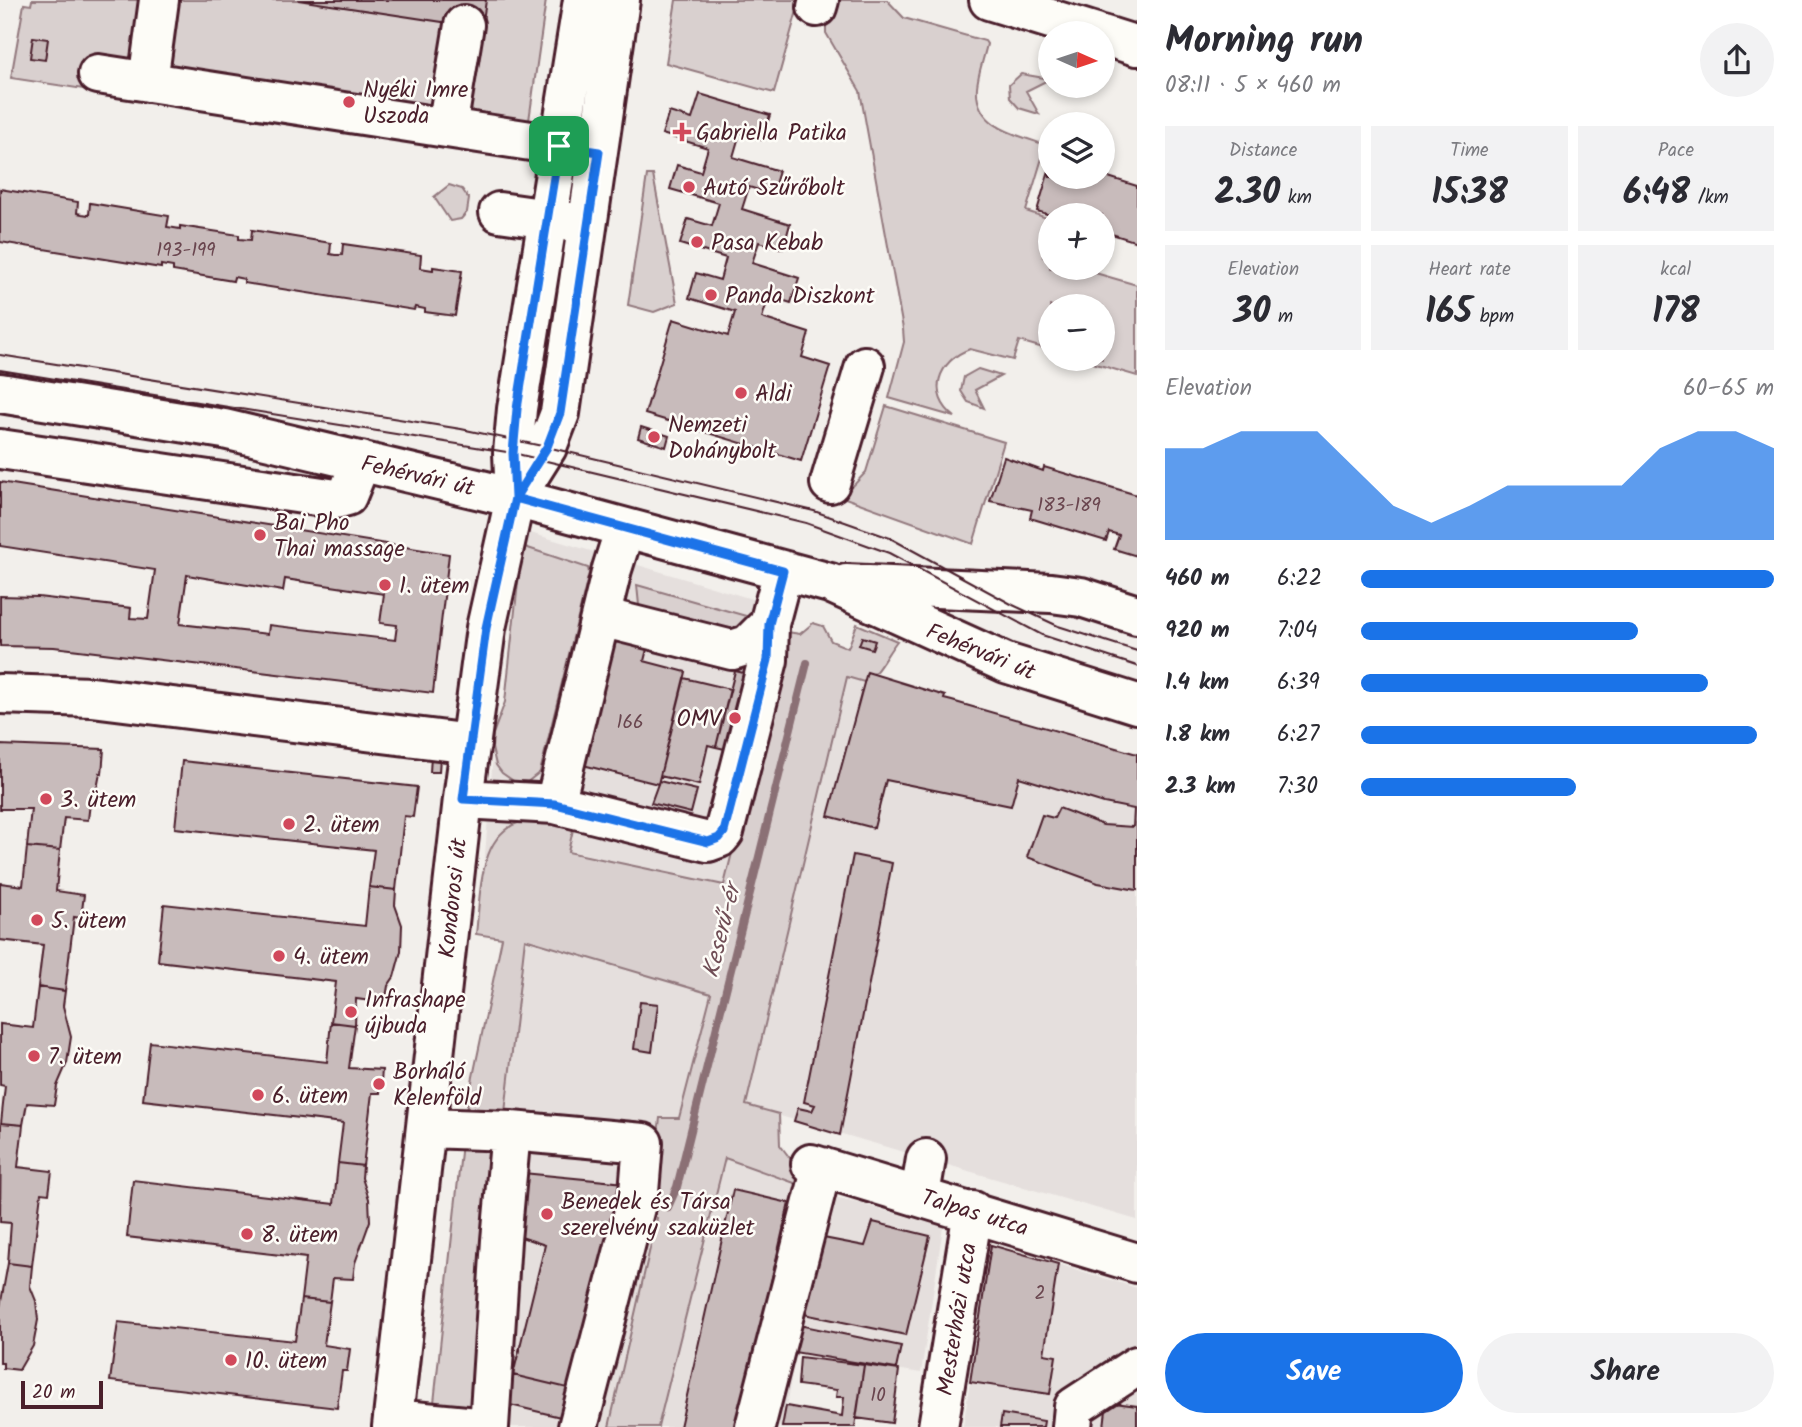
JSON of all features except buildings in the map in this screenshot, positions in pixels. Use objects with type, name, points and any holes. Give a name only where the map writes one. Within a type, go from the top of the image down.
[{"type":"street","points":[[148,82],[159,0]]},
{"type":"street","name":"Kondorosi út","points":[[393,1423],[463,799],[486,628],[515,498],[513,453],[517,409],[583,0]]},
{"type":"street","name":"Kondorosi út","points":[[515,498],[547,447],[560,413],[620,0]]},
{"type":"street","points":[[989,0],[1057,21]]},
{"type":"street","points":[[447,128],[464,25]]},
{"type":"street","points":[[1115,39],[1137,46]]},
{"type":"street","points":[[98,74],[599,152]]},
{"type":"street","points":[[499,212],[588,225]]},
{"type":"street","points":[[830,483],[865,366]]},
{"type":"street","name":"Fehérvári út","points":[[0,393],[224,429],[515,498],[830,583],[1006,663],[1137,704]]},
{"type":"street","points":[[0,449],[336,499],[348,496],[361,461]]},
{"type":"street","points":[[555,804],[625,528]]},
{"type":"street","points":[[463,799],[555,804],[708,842],[719,838],[724,832],[768,660],[769,624],[783,571]]},
{"type":"street","name":"Fehérvári út","points":[[830,583],[1052,593],[1081,597],[1137,615]]},
{"type":"street","points":[[601,617],[732,650],[748,645],[769,624]]},
{"type":"street","points":[[0,694],[92,697],[471,744]]},
{"type":"street","points":[[426,1128],[511,1130],[643,1143],[639,1192],[578,1427]]},
{"type":"street","points":[[489,1427],[511,1130]]},
{"type":"street","name":"Talpas utca","points":[[755,1427],[816,1165],[923,1177],[973,1211],[1135,1252]]},
{"type":"street","name":"Mesterházi utca","points":[[938,1427],[973,1211]]},
{"type":"street","points":[[1072,1427],[1074,1407],[1137,1366]]},
{"type":"street","points":[[393,1423],[477,1427]]},
{"type":"shaded area","name":"Nyéki Imre Uszoda","points":[[32,0],[546,0],[524,156],[11,78],[24,4],[31,5]]},
{"type":"shaded area","points":[[676,0],[800,0],[774,93],[666,63]]},
{"type":"shaded area","points":[[833,0],[887,0],[904,18],[985,41],[987,44],[977,87],[982,112],[1011,133],[1038,142],[1038,171],[1026,211],[1038,215],[1038,280],[1115,279],[1137,285],[1137,376],[1115,370],[1115,294],[1038,294],[1038,347],[1019,341],[1013,360],[970,349],[950,361],[940,379],[939,389],[946,408],[955,417],[889,398],[904,342],[903,329],[860,91],[826,33]]},
{"type":"shaded area","points":[[1021,74],[1038,77],[1038,85],[1026,91],[1038,114],[1019,108],[1010,98],[1009,85]]},
{"type":"shaded area","points":[[647,175],[653,175],[677,303],[654,312],[628,305]]},
{"type":"shaded area","points":[[449,185],[462,189],[469,199],[467,212],[461,219],[450,221],[434,197]]},
{"type":"shaded area","points":[[978,369],[1001,376],[975,390],[984,408],[968,402],[961,391],[964,377]]},
{"type":"shaded area","points":[[886,406],[1004,442],[973,544],[834,494],[853,486],[866,472]]},
{"type":"shaded area","points":[[524,531],[792,611],[724,886],[501,835],[493,843],[484,867],[493,756],[496,765],[540,772],[588,577],[588,568],[522,546]]},
{"type":"shaded area","points":[[522,546],[588,568],[589,573],[540,772],[526,783],[515,782],[502,773],[496,765],[492,748],[493,734],[505,702]]},
{"type":"shaded area","points":[[637,585],[753,618],[739,632],[645,615],[639,605]]},
{"type":"shaded area","points":[[813,623],[823,626],[831,641],[848,648],[857,624],[897,641],[878,669],[864,682],[847,677],[746,1105],[779,1114],[780,1145],[805,1178],[800,1185],[725,1158],[658,1427],[609,1427],[657,1218],[648,1216],[660,1118],[679,1118],[711,994],[525,939],[470,1416],[433,1412],[465,1115],[502,938],[476,934],[481,882],[491,848],[500,835],[513,825],[530,820],[574,825],[568,852],[724,885],[787,632],[800,634]]},
{"type":"shaded area","points":[[867,672],[945,696],[945,699],[1137,754],[1137,1220],[746,1106],[847,676]]},
{"type":"shaded area","points":[[525,939],[711,994],[679,1119],[660,1118],[649,1216],[707,1228],[725,1158],[828,1197],[852,1201],[943,1227],[921,1373],[796,1353],[782,1427],[469,1427]]},
{"type":"shaded area","points":[[1058,1264],[1137,1288],[1137,1427],[963,1427],[970,1382]]},
{"type":"waterway","name":"Keserű-ér","points":[[668,1207],[677,1187],[807,663]]},
{"type":"tram line","points":[[0,355],[461,429],[814,511],[890,538],[1013,605],[1058,626],[1137,651]]},
{"type":"tram line","points":[[0,370],[513,453],[806,523],[889,553],[1042,635],[1137,666]]},
{"type":"place","name":"Nyéki Imre Uszoda","points":[[349,102]]},
{"type":"place","name":"Gabriella Patika","points":[[682,132]]},
{"type":"place","name":"Autó Szűrőbolt","points":[[689,187]]},
{"type":"place","name":"Pasa Kebab","points":[[697,242]]},
{"type":"place","name":"Panda Diszkont","points":[[711,295]]},
{"type":"place","name":"Aldi","points":[[741,393]]},
{"type":"place","name":"Nemzeti Dohánybolt","points":[[654,437]]},
{"type":"place","name":"Bai Pho Thai massage","points":[[260,535]]},
{"type":"place","name":"1. ütem","points":[[385,585]]},
{"type":"place","name":"OMV","points":[[735,718]]},
{"type":"place","name":"3. ütem","points":[[46,799]]},
{"type":"place","name":"2. ütem","points":[[289,824]]},
{"type":"place","name":"5. ütem","points":[[37,920]]},
{"type":"place","name":"4. ütem","points":[[279,956]]},
{"type":"place","name":"Infrashape újbuda","points":[[351,1012]]},
{"type":"place","name":"7. ütem","points":[[34,1056]]},
{"type":"place","name":"Borháló Kelenföld","points":[[379,1084]]},
{"type":"place","name":"6. ütem","points":[[258,1095]]},
{"type":"place","name":"Benedek és Társa szerelvény szaküzlet","points":[[547,1214]]},
{"type":"place","name":"8. ütem","points":[[247,1234]]},
{"type":"place","name":"10. ütem","points":[[231,1360]]},
{"type":"route","points":[[559,146],[517,409],[513,453],[515,498],[486,628],[463,799],[555,804],[708,842],[713,841],[724,832],[768,660],[769,624],[783,571],[515,498],[547,447],[560,413],[599,152],[559,146]]}]
